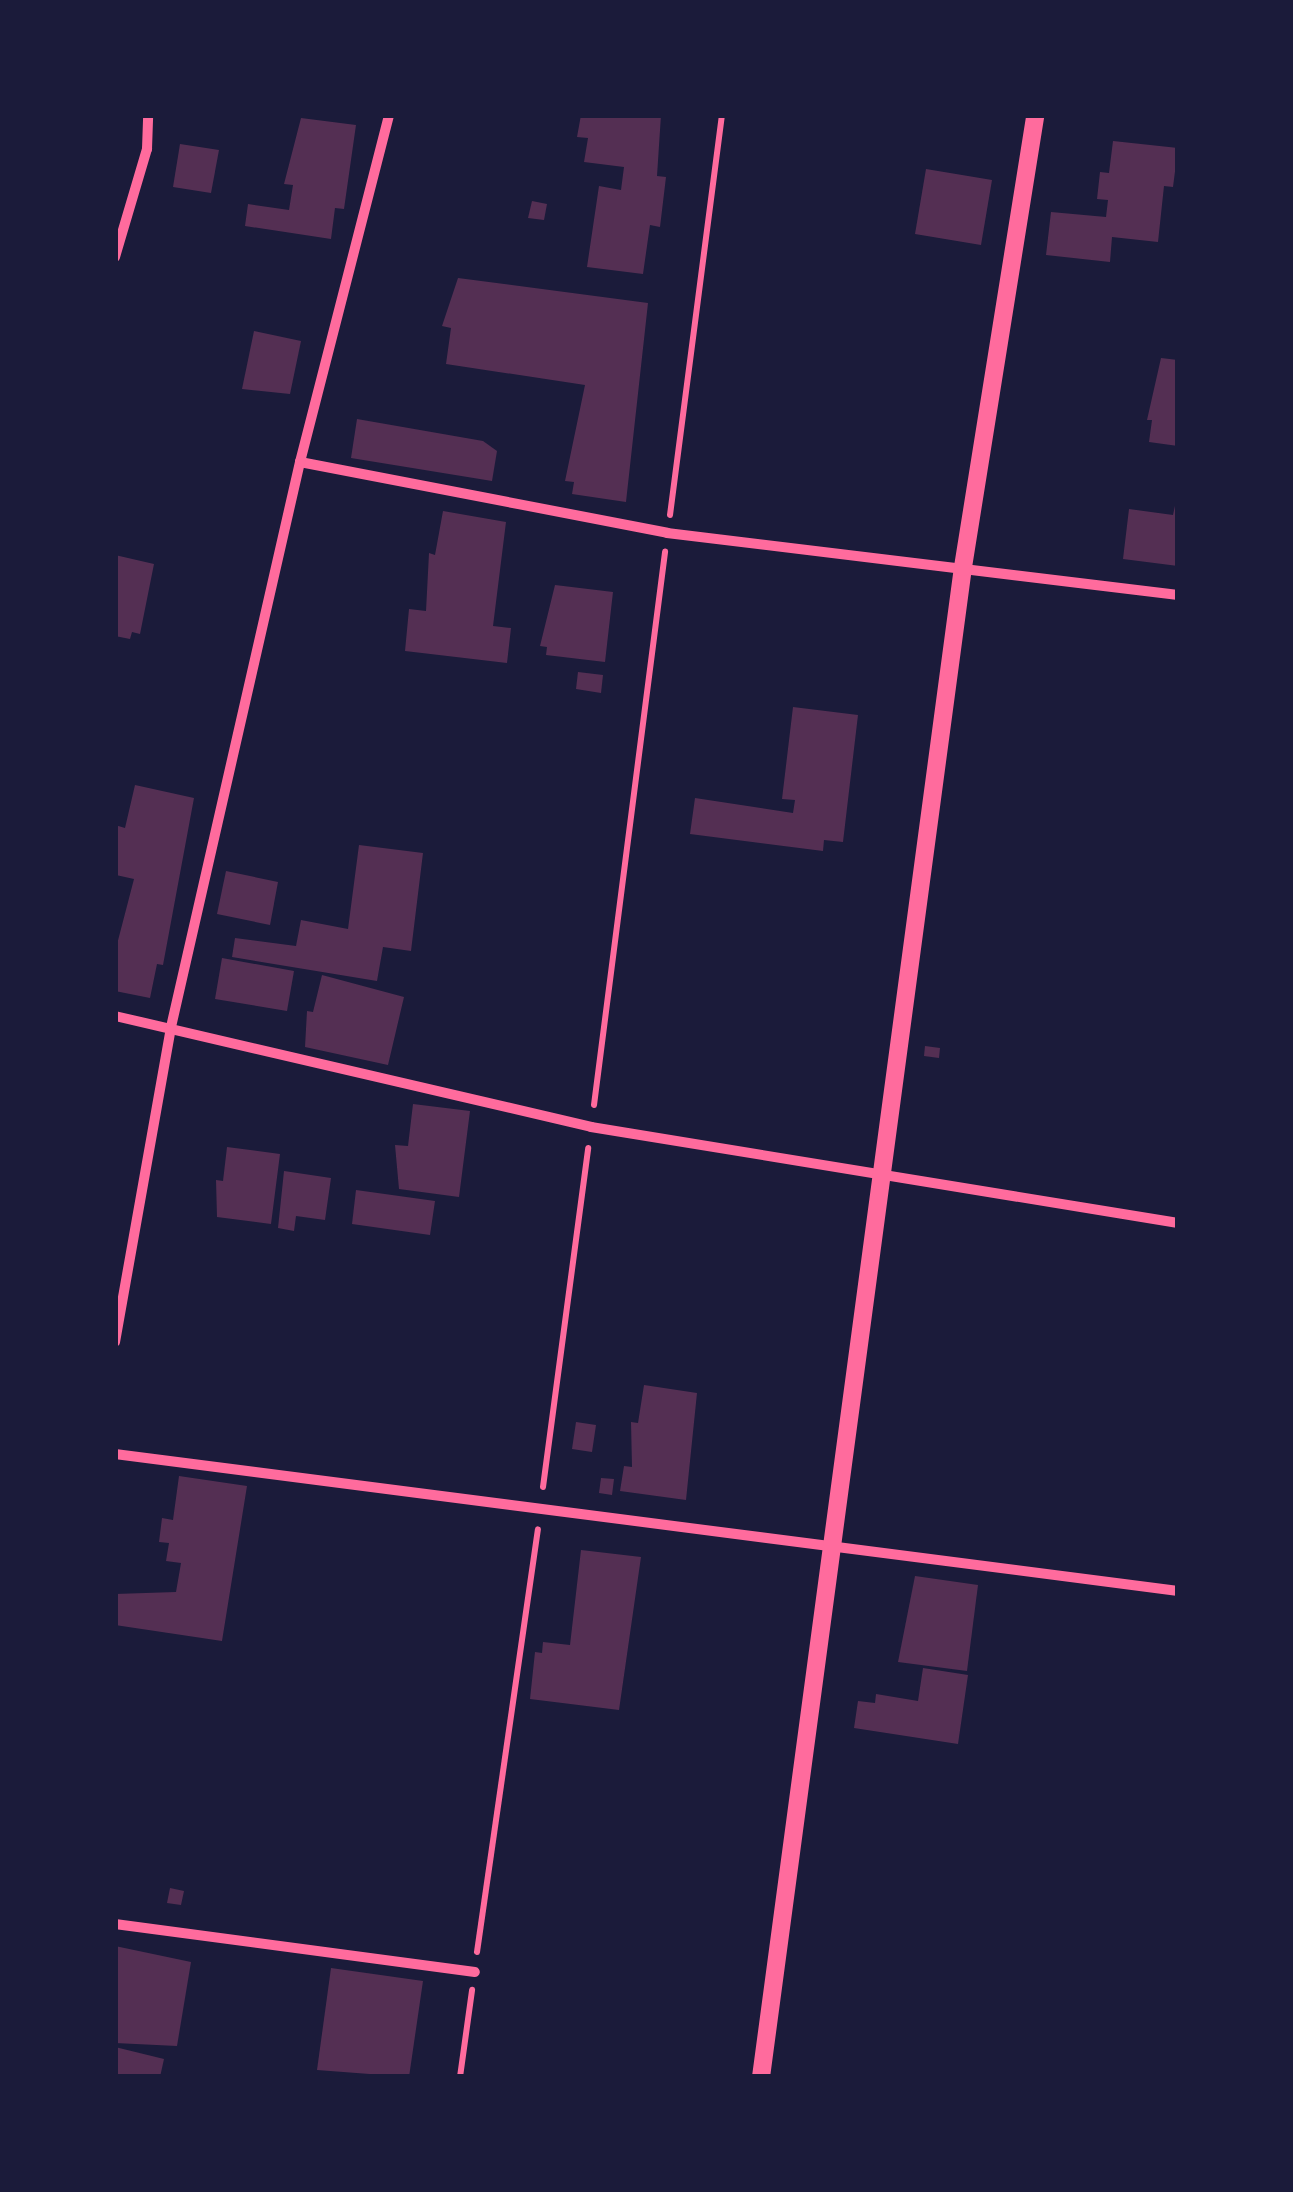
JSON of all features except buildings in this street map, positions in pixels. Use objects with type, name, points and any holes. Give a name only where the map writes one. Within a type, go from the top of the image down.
[{"type":"street","points":[[115,257],[147,149],[148,115]]},
{"type":"street","points":[[115,1342],[171,1027],[300,462],[389,115]]},
{"type":"street","points":[[761,2077],[829,1545],[884,1174],[964,567],[1035,115]]},
{"type":"street","points":[[300,462],[667,533],[1178,595]]},
{"type":"street","points":[[115,1016],[591,1126],[1178,1223]]},
{"type":"street","points":[[115,1454],[1178,1591]]},
{"type":"street","points":[[115,1924],[475,1972]]},
{"type":"path","points":[[460,2077],[540,1509],[722,115]]}]
